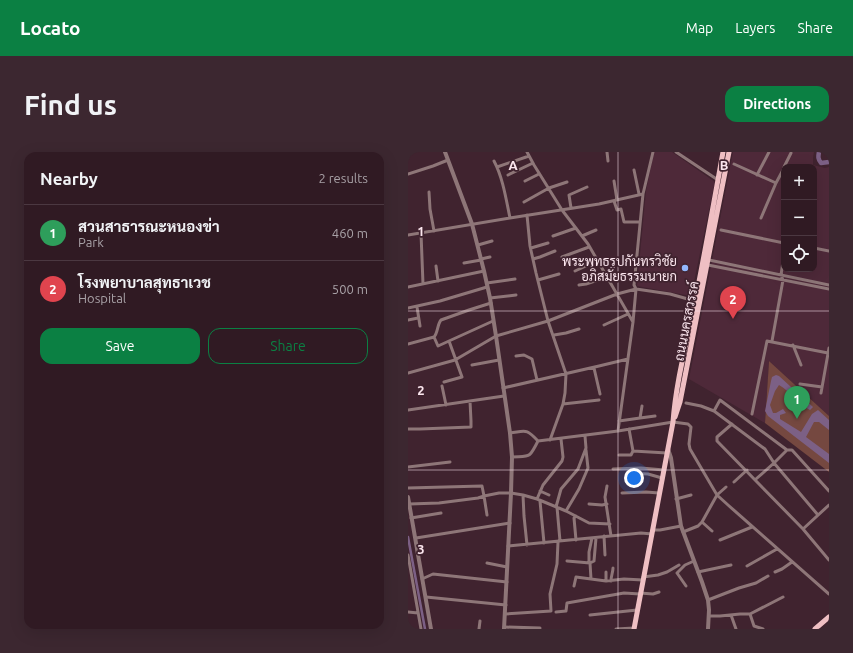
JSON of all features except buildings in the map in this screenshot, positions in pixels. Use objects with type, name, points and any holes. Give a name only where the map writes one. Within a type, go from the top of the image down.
[{"type":"main road","name":"ถนนนครสวรรค์","points":[[634,628],[667,451],[708,262],[723,152]]},
{"type":"main road","name":"ถนนนครสวรรค์","points":[[677,405],[679,375],[717,200],[729,152]]},
{"type":"main road","points":[[815,629],[829,617]]},
{"type":"street","points":[[445,152],[472,224],[478,245],[491,303],[510,433],[512,457],[511,493],[504,628],[540,628]]},
{"type":"street","points":[[527,152],[562,210],[589,247],[633,322]]},
{"type":"street","points":[[607,152],[608,161]]},
{"type":"street","points":[[618,431],[633,322],[636,289],[634,285],[641,194],[653,152]]},
{"type":"street","points":[[676,152],[718,180]]},
{"type":"street","points":[[757,175],[768,152]]},
{"type":"street","points":[[786,164],[791,154]]},
{"type":"street","points":[[497,167],[529,156]]},
{"type":"street","points":[[408,174],[448,160]]},
{"type":"street","points":[[494,161],[503,185],[510,218]]},
{"type":"street","points":[[508,175],[533,163]]},
{"type":"street","points":[[734,164],[776,183]]},
{"type":"street","points":[[634,170],[641,194]]},
{"type":"street","points":[[761,218],[781,173]]},
{"type":"street","points":[[525,182],[540,174]]},
{"type":"street","points":[[524,202],[549,188],[568,182]]},
{"type":"street","points":[[614,182],[617,210],[621,209],[624,222],[640,222]]},
{"type":"street","points":[[571,208],[569,196],[587,187]]},
{"type":"street","points":[[429,192],[434,231]]},
{"type":"street","points":[[408,235],[562,210],[641,194]]},
{"type":"street","points":[[527,215],[531,248],[538,280],[548,320],[566,374],[566,393],[550,440]]},
{"type":"street","points":[[553,236],[576,228]]},
{"type":"street","points":[[582,236],[596,230]]},
{"type":"street","points":[[721,230],[781,241]]},
{"type":"street","points":[[421,233],[423,284]]},
{"type":"street","points":[[478,245],[492,241]]},
{"type":"street","points":[[531,248],[548,243]]},
{"type":"street","points":[[562,257],[589,247]]},
{"type":"street","points":[[817,248],[829,250]]},
{"type":"street","points":[[533,258],[555,251]]},
{"type":"street","points":[[464,263],[490,257]]},
{"type":"street","points":[[575,271],[597,261]]},
{"type":"street","points":[[708,262],[737,266],[783,280],[796,280]]},
{"type":"street","points":[[708,262],[736,270],[751,271]]},
{"type":"street","points":[[436,266],[438,281]]},
{"type":"street","points":[[736,270],[737,266]]},
{"type":"street","points":[[408,287],[484,271]]},
{"type":"street","points":[[772,341],[783,280],[781,272]]},
{"type":"street","points":[[538,280],[559,274]]},
{"type":"street","points":[[764,274],[781,275],[820,285],[829,289]]},
{"type":"street","points":[[579,285],[607,277]]},
{"type":"street","points":[[408,308],[487,285],[515,279]]},
{"type":"street","points":[[820,285],[829,285]]},
{"type":"street","points":[[408,374],[455,360],[496,336],[548,320],[617,294],[636,289],[670,294],[695,301]]},
{"type":"street","points":[[490,298],[516,294]]},
{"type":"street","points":[[408,344],[434,337],[441,320],[491,303]]},
{"type":"street","points":[[417,306],[420,326]]},
{"type":"street","points":[[604,325],[628,314]]},
{"type":"street","points":[[408,320],[418,318]]},
{"type":"street","points":[[434,337],[438,346],[493,321]]},
{"type":"street","points":[[554,336],[578,329]]},
{"type":"street","points":[[446,405],[443,384],[462,377],[449,341]]},
{"type":"street","points":[[752,414],[767,341],[828,353]]},
{"type":"street","points":[[792,345],[801,365]]},
{"type":"street","points":[[820,393],[829,348]]},
{"type":"street","points":[[516,356],[524,355],[531,358],[536,380]]},
{"type":"street","points":[[503,388],[628,359]]},
{"type":"street","points":[[472,365],[499,360]]},
{"type":"street","points":[[594,368],[600,394]]},
{"type":"street","points":[[800,384],[822,387]]},
{"type":"street","points":[[408,410],[504,396]]},
{"type":"street","points":[[563,404],[599,400]]},
{"type":"street","points":[[714,411],[720,400],[787,450],[792,450],[795,452],[829,491]]},
{"type":"street","points":[[408,429],[471,427],[472,421],[470,401]]},
{"type":"street","points":[[686,403],[701,406],[714,411],[765,449],[774,463],[818,515]]},
{"type":"street","points":[[640,418],[642,406]]},
{"type":"street","points":[[619,421],[656,416]]},
{"type":"street","points":[[510,433],[524,431],[530,433],[538,441],[585,436],[673,422],[688,424],[691,427],[689,444],[690,449],[717,495],[829,594]]},
{"type":"street","points":[[732,424],[717,438],[718,441],[803,529],[829,560]]},
{"type":"street","points":[[629,429],[633,451]]},
{"type":"street","points":[[566,511],[579,489],[588,468],[585,436]]},
{"type":"street","points":[[544,543],[538,500],[540,491],[562,461],[561,439]]},
{"type":"street","points":[[512,457],[528,456],[532,453],[538,441]]},
{"type":"street","points":[[505,614],[551,611],[550,594],[557,564],[559,542],[557,507],[561,489],[578,469],[586,448]]},
{"type":"street","points":[[756,479],[787,450]]},
{"type":"street","points":[[619,455],[631,454],[633,451],[667,451],[671,458],[681,526],[708,600],[708,629]]},
{"type":"street","points":[[408,468],[450,462]]},
{"type":"street","points":[[613,469],[641,468],[664,470]]},
{"type":"street","points":[[734,482],[747,470]]},
{"type":"street","points":[[627,473],[648,474],[662,478]]},
{"type":"street","points":[[408,488],[482,486],[487,515]]},
{"type":"street","points":[[607,486],[605,497],[611,536]]},
{"type":"street","points":[[683,532],[698,526],[702,522],[717,495],[726,487]]},
{"type":"street","points":[[540,491],[549,495]]},
{"type":"street","points":[[409,504],[439,503],[478,498],[499,493],[511,493],[523,495],[557,507],[589,523],[610,524]]},
{"type":"street","points":[[622,493],[659,493]]},
{"type":"street","points":[[523,495],[527,545]]},
{"type":"street","points":[[676,498],[691,495]]},
{"type":"street","points":[[408,497],[431,629]]},
{"type":"street","points":[[589,504],[606,504]]},
{"type":"street","points":[[803,529],[829,505]]},
{"type":"street","points":[[412,518],[441,513]]},
{"type":"street","points":[[576,516],[574,518],[576,540]]},
{"type":"street","points":[[702,522],[712,531]]},
{"type":"street","points":[[416,538],[510,523]]},
{"type":"street","points":[[508,546],[652,532],[681,526]]},
{"type":"street","points":[[720,540],[752,527]]},
{"type":"street","points":[[604,536],[605,555]]},
{"type":"street","points":[[591,579],[589,552],[592,538]]},
{"type":"street","points":[[567,561],[589,563],[594,561],[596,538]]},
{"type":"street","points":[[747,566],[777,549]]},
{"type":"street","points":[[408,555],[410,574],[421,629]]},
{"type":"street","points":[[686,586],[677,573],[694,561]]},
{"type":"street","points":[[775,572],[792,562]]},
{"type":"street","points":[[487,563],[507,567]]},
{"type":"street","points":[[574,586],[576,577],[606,581],[643,579],[667,572],[679,565]]},
{"type":"street","points":[[698,572],[731,565]]},
{"type":"street","points":[[611,581],[613,568]]},
{"type":"street","points":[[606,572],[606,581]]},
{"type":"street","points":[[422,579],[434,574],[507,582]]},
{"type":"street","points":[[708,600],[756,583],[768,576]]},
{"type":"street","points":[[556,612],[566,611],[567,603],[624,593],[655,594],[659,592]]},
{"type":"street","points":[[426,597],[506,605]]},
{"type":"street","points":[[709,616],[750,614],[783,597]]},
{"type":"street","points":[[590,615],[637,610]]},
{"type":"street","points":[[408,612],[418,613]]},
{"type":"street","points":[[750,614],[754,626],[763,629]]},
{"type":"street","points":[[731,615],[736,629]]},
{"type":"street","points":[[479,629],[480,621]]},
{"type":"street","points":[[616,629],[634,628]]},
{"type":"shaded area","points":[[654,152],[672,152],[715,182],[691,296],[637,286],[646,191]]},
{"type":"shaded area","points":[[733,152],[814,152],[813,164],[781,164],[781,272],[817,272],[817,166],[825,168],[829,167],[829,416],[769,361],[765,423],[689,379]]},
{"type":"shaded area","points":[[769,361],[829,416],[829,472],[765,423]]},
{"type":"shaded area","points":[[776,375],[779,376],[813,407],[810,410],[779,385],[770,405],[773,413],[783,409],[786,413],[780,415],[780,419],[801,432],[812,414],[818,410],[829,420],[829,430],[819,422],[814,422],[806,437],[829,454],[829,463],[768,416],[765,411],[772,377]]},
{"type":"waterway","points":[[819,152],[818,158],[821,163],[829,162]]},
{"type":"waterway","points":[[408,537],[425,629]]},
{"type":"place","name":"พระพุทธรูปกันทรวิชัย อภิสมัยธรรมนายก","points":[[685,268]]},
{"type":"place","name":"โรงพยาบาลสุทธาเวช","points":[[733,319]]},
{"type":"place","name":"สวนสาธารณะหนองข่า","points":[[797,419]]}]
